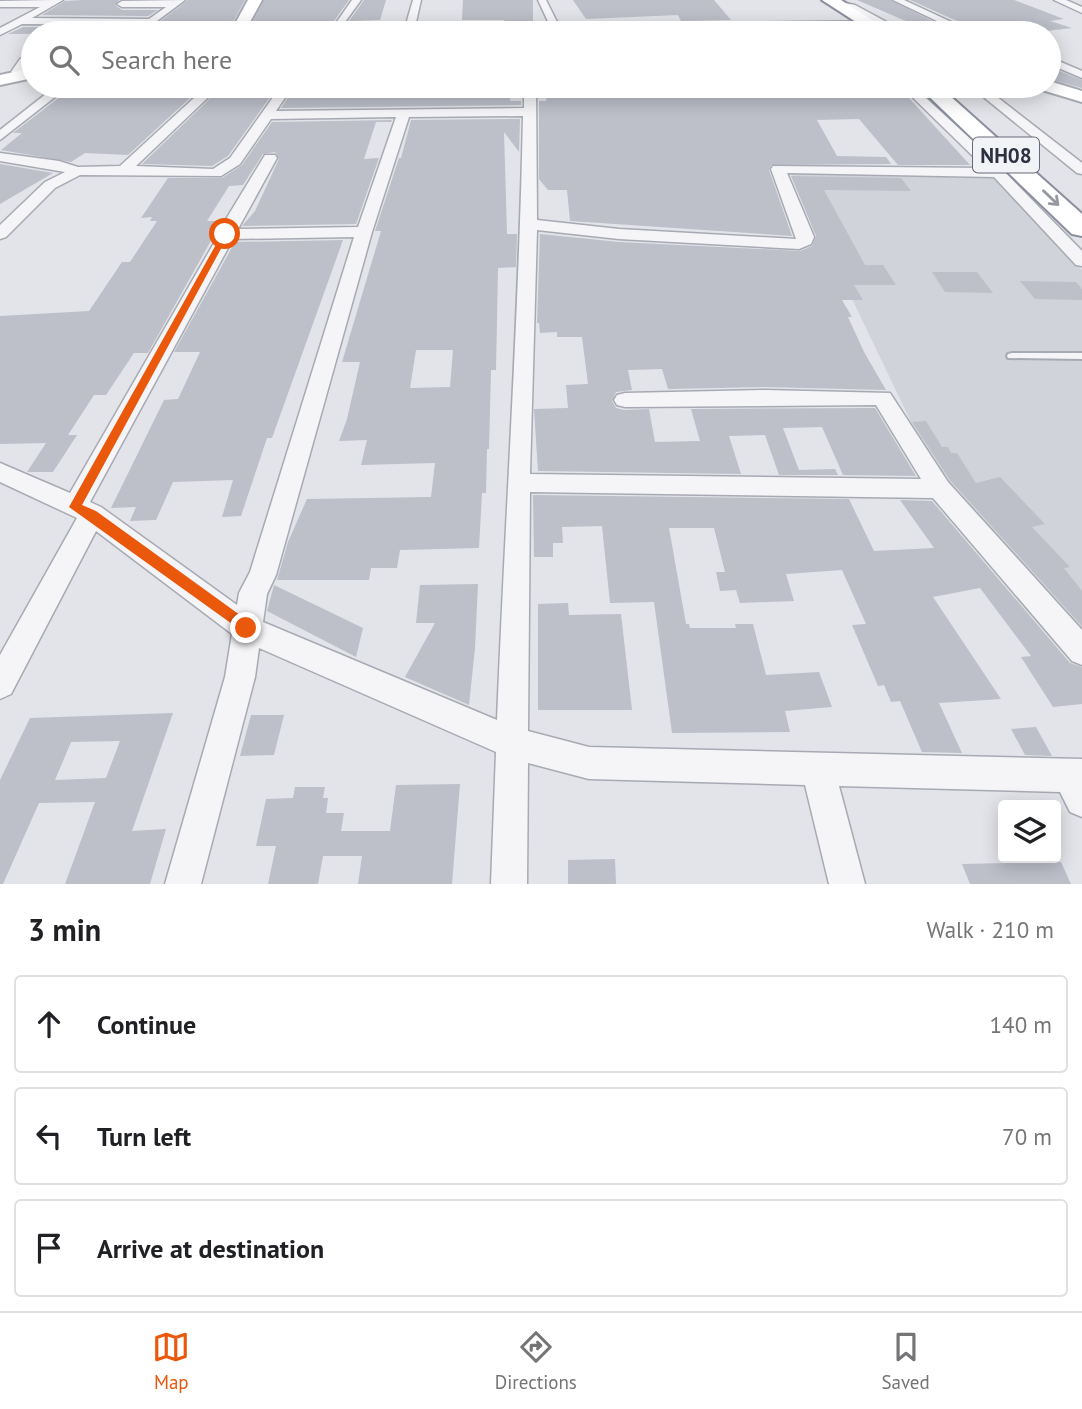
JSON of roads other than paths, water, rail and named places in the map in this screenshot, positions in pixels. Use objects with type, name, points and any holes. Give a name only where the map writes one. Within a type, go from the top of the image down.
[{"type":"highway","points":[[827,3],[845,21]]},
{"type":"highway","points":[[827,3],[861,21]]},
{"type":"highway","name":"NH08","points":[[947,98],[997,164],[1082,228]]},
{"type":"highway","name":"NH08","points":[[979,98],[1038,158],[1078,180]]},
{"type":"highway","points":[[997,164],[1038,158]]},
{"type":"main road","points":[[244,21],[255,0]]},
{"type":"main road","points":[[1061,90],[1082,97]]},
{"type":"street","points":[[341,21],[357,0]]},
{"type":"street","points":[[412,21],[417,0]]},
{"type":"street","points":[[542,0],[551,21]]},
{"type":"street","points":[[897,0],[943,21]]},
{"type":"street","points":[[1058,0],[1082,10]]},
{"type":"street","points":[[0,4],[56,2]]},
{"type":"street","points":[[0,32],[56,2]]},
{"type":"street","points":[[122,4],[179,2]]},
{"type":"street","points":[[152,21],[179,2]]},
{"type":"street","points":[[827,3],[852,7],[879,21]]},
{"type":"street","points":[[21,21],[91,21]]},
{"type":"street","points":[[1061,65],[1082,75]]},
{"type":"street","points":[[0,136],[48,98]]},
{"type":"street","points":[[124,170],[201,98]]},
{"type":"street","points":[[0,157],[59,164],[77,170],[216,173],[235,161],[278,98]]},
{"type":"street","points":[[509,884],[518,483],[529,224],[530,98]]},
{"type":"street","points":[[921,98],[997,164],[1082,261]]},
{"type":"street","points":[[980,98],[1078,180]]},
{"type":"street","points":[[183,884],[240,677],[253,593],[263,575],[364,232],[404,112]]},
{"type":"street","points":[[265,115],[530,112]]},
{"type":"street","points":[[0,684],[83,510],[225,234],[270,158]]},
{"type":"street","points":[[529,224],[619,234],[799,244],[805,241],[806,237],[778,169],[997,164]]},
{"type":"street","points":[[0,234],[50,185],[77,170]]},
{"type":"street","points":[[0,214],[18,218]]},
{"type":"street","points":[[225,234],[364,232]]},
{"type":"street","points":[[625,400],[882,398],[939,489],[1082,651]]},
{"type":"street","points":[[0,472],[83,510],[246,628],[513,743],[589,762],[1078,784]]},
{"type":"street","points":[[518,483],[939,489]]},
{"type":"street","points":[[818,771],[846,884]]},
{"type":"lane","points":[[1012,356],[1082,356]]}]
